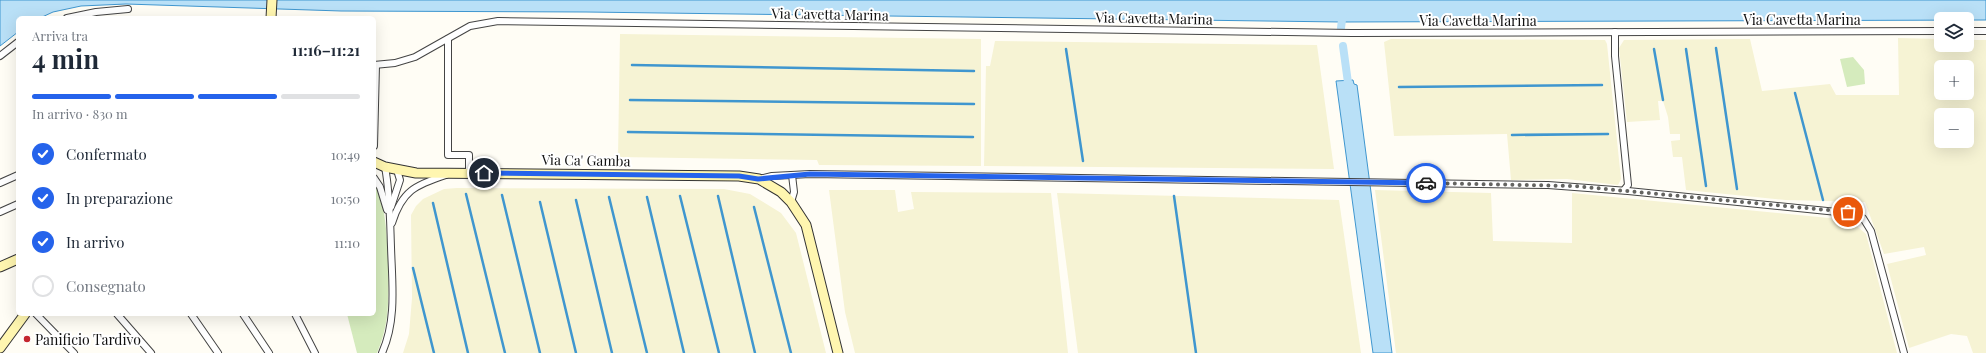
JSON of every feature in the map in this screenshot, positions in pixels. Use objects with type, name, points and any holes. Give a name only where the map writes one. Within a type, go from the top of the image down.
[{"type":"street","points":[[271,16],[272,0]]},
{"type":"street","points":[[77,16],[96,12],[128,9]]},
{"type":"street","name":"Via Cavetta Marina","points":[[376,65],[396,63],[415,57],[470,26],[498,21],[1352,33],[1934,31]]},
{"type":"street","points":[[1974,31],[1986,31]]},
{"type":"street","points":[[1615,32],[1615,56],[1628,185],[1624,190]]},
{"type":"street","points":[[448,39],[448,155],[469,156],[469,173]]},
{"type":"street","points":[[0,56],[16,44]]},
{"type":"street","points":[[378,165],[390,210],[392,319],[382,353]]},
{"type":"street","name":"Via Ca' Gamba","points":[[378,165],[416,173],[732,176],[758,179],[781,192],[791,202],[806,225],[838,353]]},
{"type":"street","points":[[390,210],[400,180],[397,170]]},
{"type":"street","points":[[390,228],[400,202],[408,192],[425,183],[455,173]]},
{"type":"street","points":[[791,202],[794,192],[792,175]]},
{"type":"street","points":[[758,179],[792,175],[1548,184],[1848,212],[1863,218],[1870,231],[1904,353]]},
{"type":"street","points":[[0,183],[16,176]]},
{"type":"street","points":[[376,181],[380,187],[390,219]]},
{"type":"street","points":[[0,212],[16,205]]},
{"type":"street","points":[[0,267],[16,260]]},
{"type":"street","points":[[0,348],[23,316]]},
{"type":"street","points":[[38,316],[74,353]]},
{"type":"street","points":[[119,316],[151,353]]},
{"type":"street","points":[[192,316],[218,353]]},
{"type":"street","points":[[244,316],[269,353]]},
{"type":"street","points":[[296,316],[315,353]]},
{"type":"street","points":[[0,342],[13,329]]},
{"type":"shaded area","points":[[620,34],[981,39],[981,166],[819,165],[817,160],[618,157]]},
{"type":"shaded area","points":[[1898,38],[1934,39],[1934,52],[1974,52],[1974,40],[1986,40],[1986,353],[1973,353],[1967,336],[1951,334],[1909,348],[1887,264],[1926,255],[1924,247],[1884,254],[1865,202],[1786,200],[1686,190],[1682,157],[1673,157],[1671,141],[1680,140],[1680,134],[1670,134],[1668,117],[1663,101],[1658,101],[1660,120],[1627,122],[1619,48],[1624,40],[1750,39],[1762,91],[1830,84],[1836,95],[1899,95]]},
{"type":"shaded area","points":[[1391,39],[1605,40],[1607,44],[1621,179],[1618,185],[1567,179],[1511,180],[1507,134],[1394,136],[1384,42]]},
{"type":"shaded area","points":[[995,41],[1317,45],[1334,169],[984,166],[986,66],[990,66]]},
{"type":"shaded area","points":[[444,189],[724,189],[750,194],[781,213],[796,233],[826,353],[403,353],[409,334],[412,298],[411,215],[416,206],[423,199]]},
{"type":"shaded area","points":[[829,190],[895,190],[898,212],[914,209],[911,192],[1051,193],[1068,353],[855,353],[845,312]]},
{"type":"shaded area","points":[[1375,190],[1491,193],[1493,241],[1572,243],[1572,193],[1839,219],[1852,222],[1866,234],[1897,353],[1396,353]]},
{"type":"shaded area","points":[[1057,193],[1339,200],[1361,353],[1078,353]]},
{"type":"green space","points":[[1853,57],[1864,70],[1865,84],[1847,87],[1840,59]]},
{"type":"green space","points":[[376,187],[383,208],[388,248],[387,317],[377,353],[357,353],[348,316],[376,316]]},
{"type":"water","points":[[0,0],[1986,0],[1986,20],[1974,20],[1974,12],[1934,12],[1934,20],[1341,22],[586,12],[341,11],[126,4],[81,6],[53,12],[44,16],[16,16],[16,34],[0,46]]},
{"type":"water","points":[[1353,80],[1354,84],[1357,85],[1392,353],[1373,353],[1336,81]]},
{"type":"waterway","points":[[1341,28],[1343,11]]},
{"type":"waterway","points":[[1343,46],[1349,90]]},
{"type":"waterway","points":[[1716,48],[1737,189]]},
{"type":"waterway","points":[[1066,49],[1083,161]]},
{"type":"waterway","points":[[1654,49],[1663,100]]},
{"type":"waterway","points":[[1686,49],[1706,186]]},
{"type":"waterway","points":[[632,65],[974,71]]},
{"type":"waterway","points":[[1399,87],[1602,85]]},
{"type":"waterway","points":[[1795,93],[1823,200]]},
{"type":"waterway","points":[[630,100],[974,104]]},
{"type":"waterway","points":[[628,132],[973,137]]},
{"type":"waterway","points":[[1512,135],[1608,134]]},
{"type":"waterway","points":[[466,194],[505,353]]},
{"type":"waterway","points":[[502,195],[540,353]]},
{"type":"waterway","points":[[680,196],[719,353]]},
{"type":"waterway","points":[[718,196],[755,353]]},
{"type":"waterway","points":[[1174,196],[1196,353]]},
{"type":"waterway","points":[[609,197],[647,353]]},
{"type":"waterway","points":[[647,197],[684,353]]},
{"type":"waterway","points":[[576,200],[612,353]]},
{"type":"waterway","points":[[540,202],[576,353]]},
{"type":"waterway","points":[[433,203],[468,353]]},
{"type":"waterway","points":[[754,207],[791,353]]},
{"type":"waterway","points":[[413,268],[434,353]]},
{"type":"way so far","points":[[1426,183],[1548,184],[1848,212]]},
{"type":"place","name":"Panificio Tardivo","points":[[27,339]]},
{"type":"route","points":[[484,173],[750,176],[758,179],[772,176],[810,174],[1426,183]]}]
